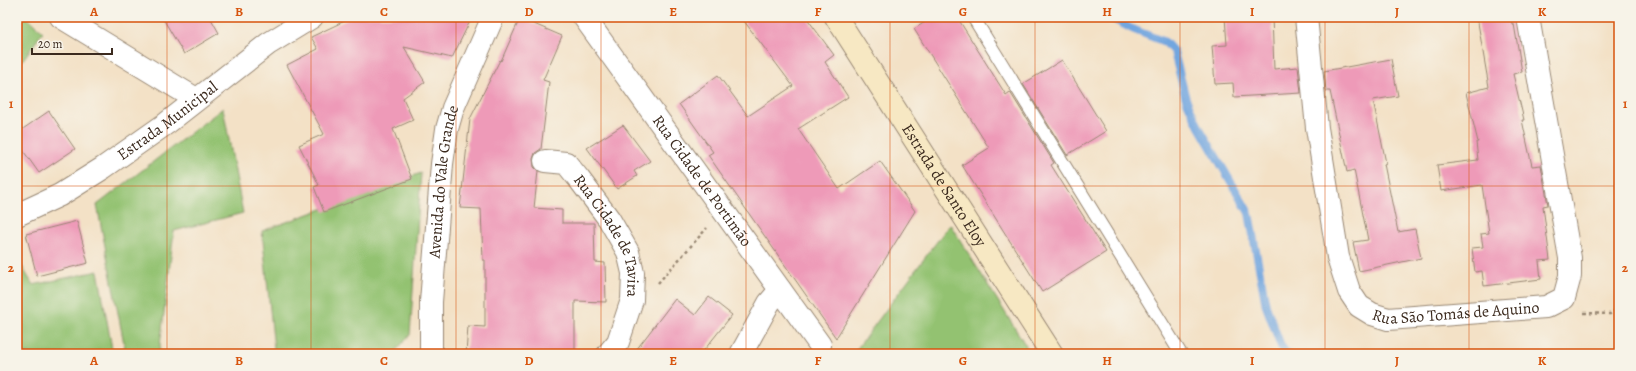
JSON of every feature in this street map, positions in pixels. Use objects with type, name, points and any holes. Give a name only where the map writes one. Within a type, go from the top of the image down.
[{"type":"main road","name":"Estrada de Santo Eloy","points":[[836,17],[1052,354]]},
{"type":"street","points":[[61,17],[196,99]]},
{"type":"street","name":"Estrada Municipal","points":[[17,215],[60,195],[103,168],[167,123],[268,44],[312,17]]},
{"type":"street","name":"Avenida do Vale Grande","points":[[428,352],[442,164],[447,129],[453,108],[493,17]]},
{"type":"street","name":"Rua Cidade de Portimão","points":[[584,17],[820,345]]},
{"type":"street","name":"Rua São Tomás de Aquino","points":[[1306,17],[1318,128],[1338,257],[1349,291],[1359,306],[1372,314],[1388,319],[1546,307],[1564,298],[1570,276],[1570,258],[1528,17]]},
{"type":"street","name":"Rua Cidade de Tavira","points":[[545,161],[566,163],[609,219],[628,252],[632,273],[632,300],[618,342],[608,354]]},
{"type":"street","points":[[741,354],[769,303],[780,290]]},
{"type":"lane","points":[[973,17],[1181,354]]},
{"type":"path","points":[[657,285],[723,210]]},
{"type":"path","points":[[1564,298],[1581,313],[1610,314],[1619,307]]},
{"type":"green space","points":[[17,17],[26,17],[43,32],[17,68]]},
{"type":"green space","points":[[223,108],[243,213],[174,231],[159,354],[126,354],[97,205]]},
{"type":"green space","points":[[421,173],[410,335],[393,354],[268,354],[274,349],[262,231]]},
{"type":"green space","points":[[950,224],[1031,354],[853,354]]},
{"type":"green space","points":[[17,258],[33,285],[98,271],[113,354],[17,354]]},
{"type":"building","points":[[162,17],[210,17],[219,33],[184,54]]},
{"type":"building","points":[[353,17],[472,17],[452,58],[404,47],[425,82],[403,98],[413,120],[393,129],[412,179],[324,212],[314,187],[319,185],[299,145],[324,134],[287,65],[318,49],[311,37]]},
{"type":"building","points":[[741,17],[806,17],[834,55],[825,62],[848,97],[798,129],[839,189],[880,161],[915,211],[836,338],[708,155],[713,152],[679,104],[718,75],[748,116],[793,86]]},
{"type":"building","points":[[933,17],[957,17],[1006,95],[1010,92],[1054,163],[1051,165],[1106,252],[1042,292],[962,165],[989,148],[914,29]]},
{"type":"building","points":[[1225,17],[1272,17],[1274,69],[1298,67],[1301,93],[1234,97],[1233,83],[1215,84],[1212,46],[1227,45]]},
{"type":"building","points":[[1477,17],[1511,17],[1512,24],[1514,24],[1522,72],[1513,74],[1524,120],[1522,120],[1532,166],[1541,165],[1548,205],[1543,206],[1550,260],[1539,261],[1541,279],[1484,286],[1482,271],[1475,272],[1472,248],[1483,247],[1481,234],[1489,233],[1482,185],[1441,191],[1437,165],[1478,160],[1476,142],[1478,142],[1466,93],[1489,87]]},
{"type":"building","points":[[520,18],[562,36],[543,80],[549,82],[541,149],[535,153],[533,159],[534,167],[538,171],[534,208],[562,210],[562,223],[594,223],[595,262],[605,263],[606,302],[575,301],[575,354],[466,354],[468,326],[485,327],[485,260],[483,260],[481,209],[460,208],[470,119],[500,60],[501,61]]},
{"type":"building","points":[[1391,59],[1398,96],[1373,100],[1398,232],[1415,229],[1421,258],[1359,271],[1353,242],[1368,240],[1354,170],[1347,172],[1330,91],[1326,91],[1324,71]]},
{"type":"building","points":[[1062,60],[1106,131],[1067,155],[1023,84]]},
{"type":"building","points":[[49,111],[75,149],[39,173],[17,142],[17,133]]},
{"type":"building","points":[[623,125],[650,161],[634,171],[637,176],[617,189],[587,148]]},
{"type":"building","points":[[77,221],[88,263],[37,276],[26,234]]},
{"type":"building","points":[[709,297],[732,315],[701,354],[633,354],[675,299],[695,315]]},
{"type":"waterway","points":[[1109,17],[1132,29],[1165,42],[1174,52],[1186,99],[1199,127],[1249,213],[1266,306],[1281,346],[1287,354]]}]
